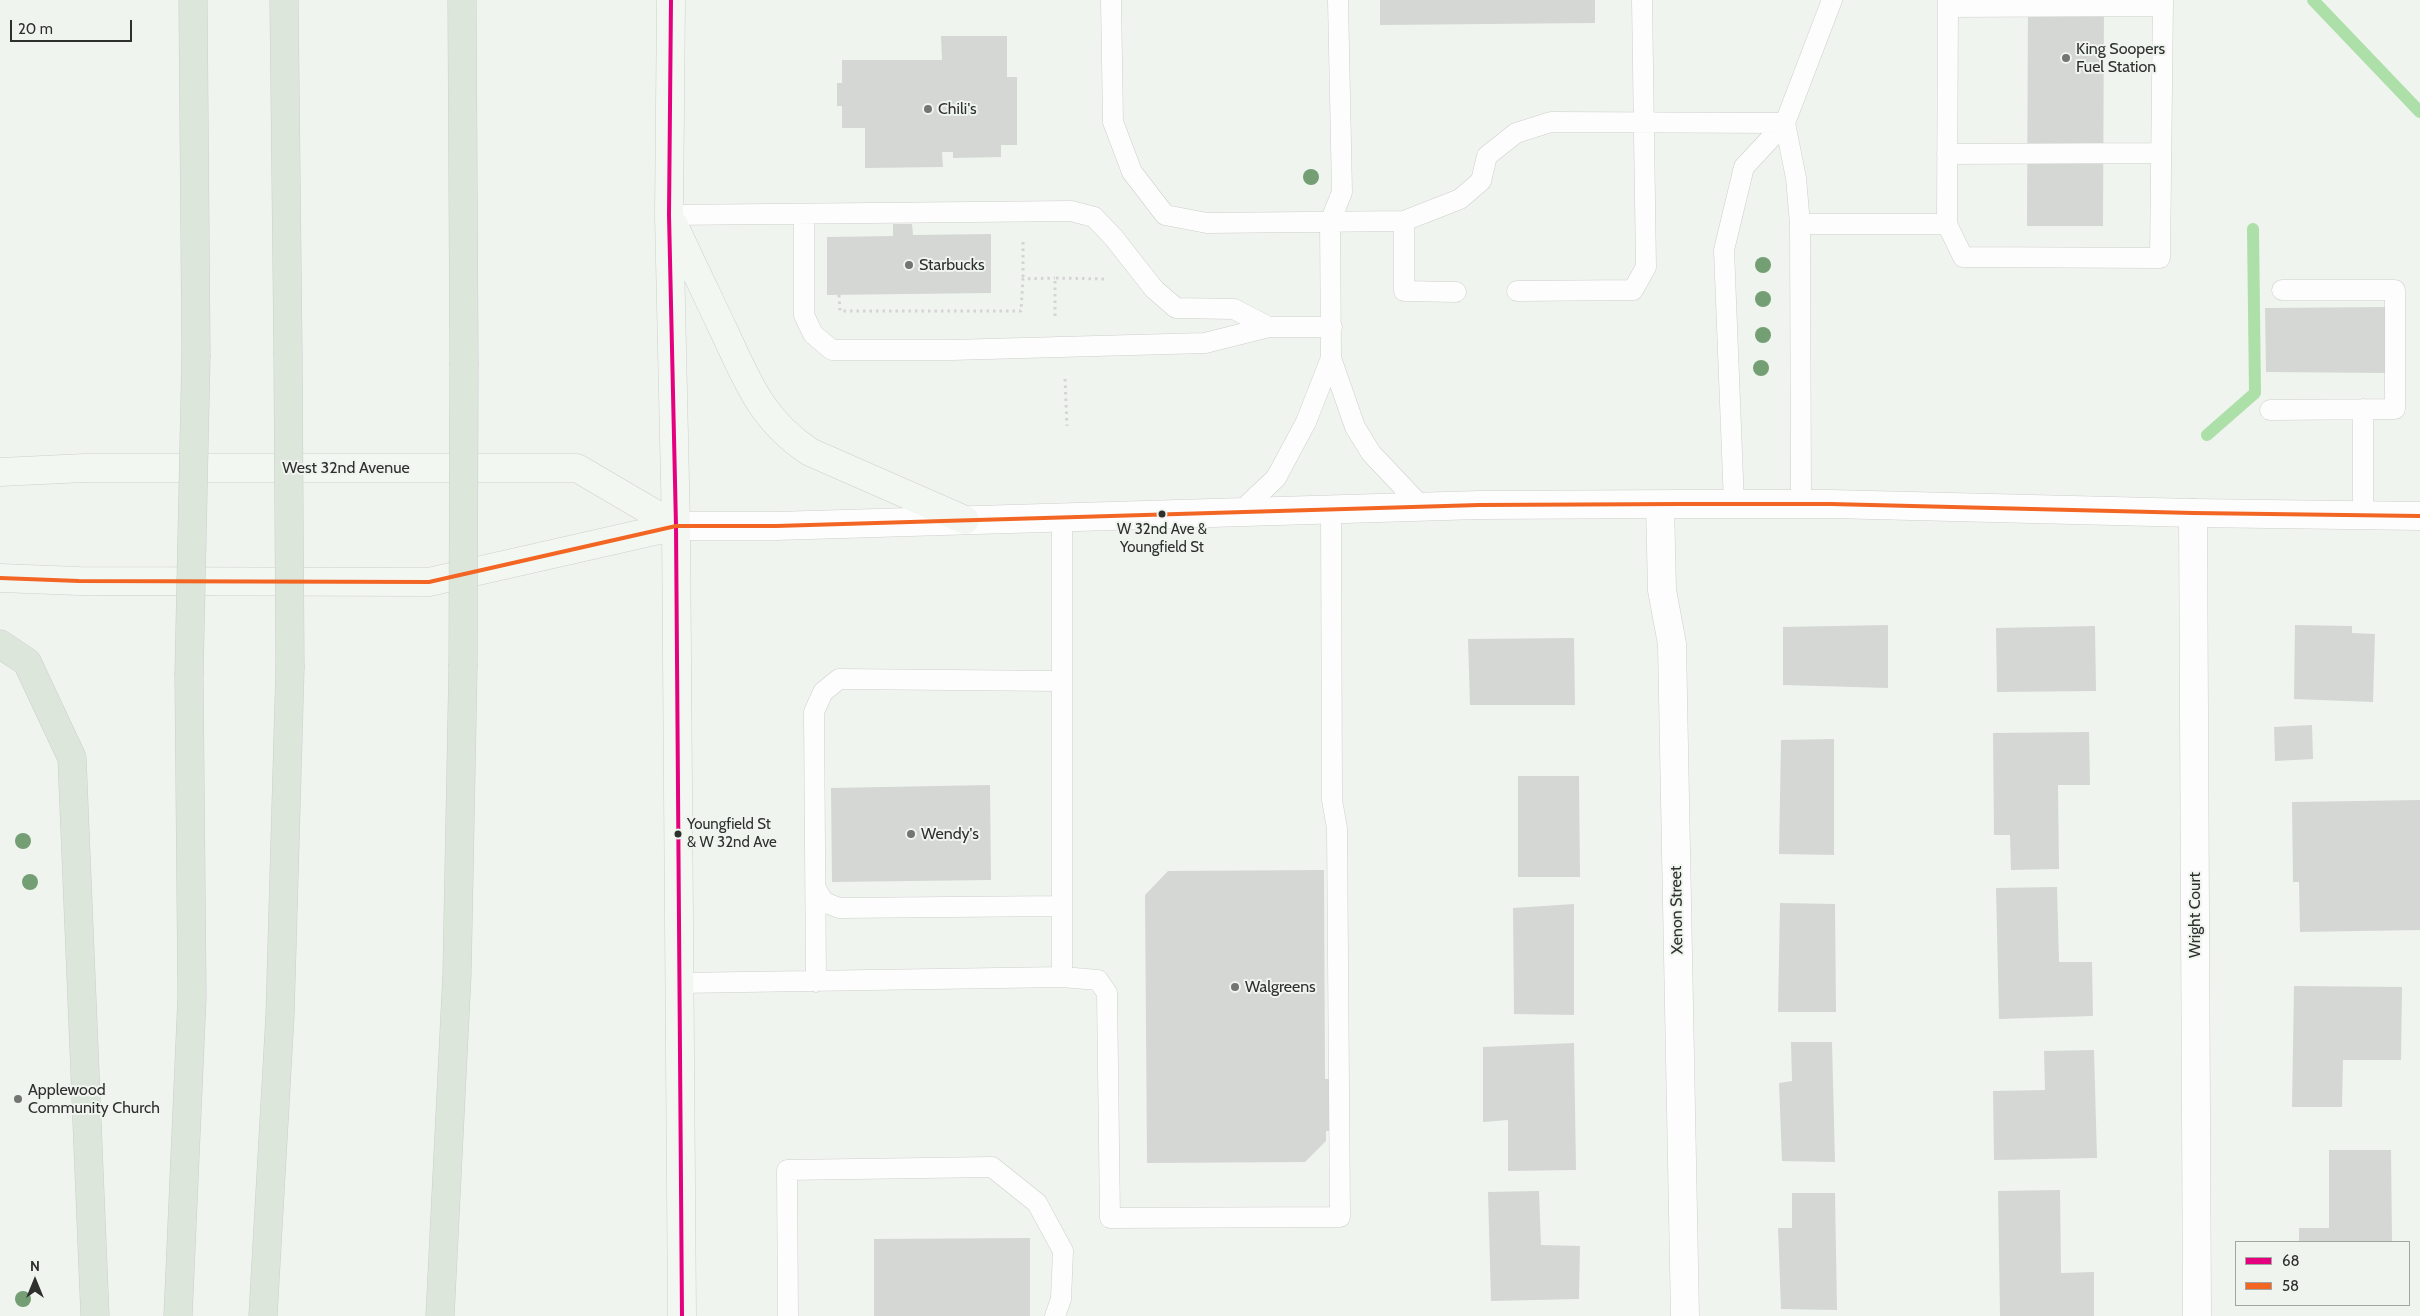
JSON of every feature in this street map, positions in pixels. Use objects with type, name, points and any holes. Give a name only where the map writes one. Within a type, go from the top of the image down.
[{"type":"highway","points":[[178,1316],[192,997],[188,675],[196,354],[193,0]]},
{"type":"highway","points":[[263,1316],[280,1015],[290,668],[284,0]]},
{"type":"highway","points":[[440,1316],[456,974],[463,666],[462,0]]},
{"type":"highway","points":[[0,644],[27,662],[72,758],[95,1316]]},
{"type":"main road","points":[[671,0],[669,215],[676,526],[682,1316]]},
{"type":"main road","points":[[669,215],[740,370],[761,407],[776,425],[792,440],[810,452],[964,520]]},
{"type":"main road","name":"West 32nd Avenue","points":[[0,472],[85,468],[577,468],[676,526]]},
{"type":"main road","points":[[0,578],[79,581],[429,582],[676,526]]},
{"type":"street","points":[[676,526],[776,526],[1422,507],[1734,504],[2420,516]]},
{"type":"street","name":"Xenon Street","points":[[1660,505],[1662,590],[1672,644],[1685,1316]]},
{"type":"street","name":"Wright Court","points":[[2193,513],[2198,1316]]},
{"type":"lane","points":[[1111,0],[1113,122],[1132,172],[1166,215],[1207,223],[1404,221],[1460,199],[1481,181],[1487,156],[1516,133],[1550,122],[1785,123]]},
{"type":"lane","points":[[1240,512],[1276,478],[1306,422],[1331,358],[1330,222],[1342,192],[1338,0]]},
{"type":"lane","points":[[1517,291],[1633,290],[1646,267],[1642,122],[1642,0]]},
{"type":"lane","points":[[1734,504],[1724,250],[1744,167],[1785,123],[1832,0]]},
{"type":"lane","points":[[2163,3],[2160,258],[1962,257],[1947,224],[1948,4],[2163,3]]},
{"type":"lane","points":[[1785,123],[1796,178],[1800,224],[1801,504]]},
{"type":"lane","points":[[1947,154],[2161,153]]},
{"type":"lane","points":[[669,215],[1071,211],[1094,218],[1114,238],[1154,288],[1176,308],[1234,309],[1269,328]]},
{"type":"lane","points":[[804,214],[804,314],[813,334],[832,350],[864,351],[1205,343],[1269,328],[1332,328]]},
{"type":"lane","points":[[1404,221],[1404,291],[1456,292]]},
{"type":"lane","points":[[1800,224],[1947,224]]},
{"type":"lane","points":[[2270,410],[2394,409],[2395,290],[2282,290]]},
{"type":"lane","points":[[1331,358],[1355,427],[1371,453],[1422,507]]},
{"type":"lane","points":[[2363,409],[2363,516]]},
{"type":"lane","points":[[680,983],[1062,977],[1098,980],[1108,993],[1110,1218],[1340,1217],[1337,828],[1332,800],[1331,509]]},
{"type":"lane","points":[[1062,518],[1062,977]]},
{"type":"lane","points":[[816,982],[814,712],[823,692],[839,680],[1062,681]]},
{"type":"lane","points":[[816,889],[824,902],[839,908],[1062,906]]},
{"type":"lane","points":[[788,1316],[787,1170],[992,1167],[1037,1203],[1063,1251],[1060,1299],[1054,1316]]},
{"type":"path","points":[[840,295],[840,311],[1022,311],[1023,279],[1055,278]]},
{"type":"building","points":[[1380,0],[1595,0],[1595,23],[1380,25]]},
{"type":"building","name":"King Soopers Fuel Station","points":[[2028,0],[2104,0],[2103,226],[2027,226]]},
{"type":"building","points":[[941,36],[1007,36],[1007,77],[1017,77],[1017,145],[1001,145],[1001,157],[953,158],[953,152],[942,152],[943,167],[865,168],[865,128],[842,128],[842,106],[837,106],[837,83],[842,83],[842,60],[942,60]]},
{"type":"building","name":"Starbucks","points":[[893,224],[912,224],[913,235],[991,234],[991,293],[827,295],[827,237],[893,236]]},
{"type":"building","points":[[2389,307],[2389,373],[2266,372],[2265,308]]},
{"type":"building","points":[[1888,625],[1888,688],[1783,685],[1783,627]]},
{"type":"building","points":[[2295,625],[2352,626],[2352,633],[2375,634],[2373,702],[2294,699]]},
{"type":"building","points":[[2095,626],[2096,691],[1997,692],[1996,628]]},
{"type":"building","points":[[1574,638],[1575,705],[1470,705],[1468,639]]},
{"type":"building","points":[[2312,725],[2313,759],[2275,761],[2274,727]]},
{"type":"building","points":[[2089,732],[2090,785],[2058,785],[2059,869],[2011,870],[2010,835],[1994,835],[1993,733]]},
{"type":"building","points":[[1834,739],[1834,855],[1779,854],[1781,740]]},
{"type":"building","points":[[1518,776],[1579,776],[1580,877],[1518,877]]},
{"type":"building","name":"Wendy's","points":[[990,785],[991,880],[832,882],[831,788]]},
{"type":"building","points":[[2420,800],[2420,930],[2300,932],[2299,882],[2293,882],[2292,802]]},
{"type":"building","name":"Walgreens","points":[[1324,870],[1325,1079],[1344,1079],[1345,1131],[1326,1131],[1326,1141],[1305,1162],[1147,1163],[1145,895],[1168,871]]},
{"type":"building","points":[[2057,887],[2059,962],[2092,962],[2093,1016],[1999,1019],[1996,888]]},
{"type":"building","points":[[1780,903],[1835,904],[1836,1012],[1778,1012]]},
{"type":"building","points":[[1574,904],[1574,1015],[1514,1014],[1513,908]]},
{"type":"building","points":[[2294,986],[2402,987],[2401,1060],[2343,1060],[2342,1107],[2292,1107]]},
{"type":"building","points":[[1791,1042],[1832,1042],[1835,1162],[1782,1161],[1779,1083],[1792,1081]]},
{"type":"building","points":[[1574,1043],[1576,1170],[1508,1171],[1508,1120],[1483,1122],[1483,1047]]},
{"type":"building","points":[[2094,1050],[2097,1158],[1994,1160],[1993,1091],[2045,1090],[2044,1051]]},
{"type":"building","points":[[2329,1150],[2391,1150],[2392,1241],[2299,1241],[2299,1228],[2329,1228]]},
{"type":"building","points":[[2060,1190],[2061,1273],[2094,1272],[2094,1316],[2000,1316],[1998,1191]]},
{"type":"building","points":[[1539,1191],[1541,1245],[1580,1246],[1579,1299],[1491,1301],[1488,1192]]},
{"type":"building","points":[[1792,1193],[1835,1193],[1837,1310],[1781,1309],[1778,1228],[1792,1228]]},
{"type":"building","points":[[1030,1238],[1030,1316],[874,1316],[874,1239]]},
{"type":"waterway","points":[[2313,0],[2420,112]]},
{"type":"waterway","points":[[2207,435],[2255,393],[2253,229]]},
{"type":"transit line","name":"68","points":[[671,0],[669,215],[676,526],[682,1316]]},
{"type":"transit line","name":"58","points":[[0,578],[79,581],[429,582],[676,526],[776,526],[1479,505],[1831,504],[2193,513],[2420,516]]},
{"type":"place","name":"King Soopers Fuel Station","points":[[2066,58]]},
{"type":"place","name":"Chili's","points":[[928,109]]},
{"type":"place","name":"Starbucks","points":[[909,265]]},
{"type":"place","name":"W 32nd Ave & Youngfield St","points":[[1162,514]]},
{"type":"place","name":"Youngfield St & W 32nd Ave","points":[[678,834]]},
{"type":"place","name":"Wendy's","points":[[911,834]]},
{"type":"place","name":"Walgreens","points":[[1235,987]]},
{"type":"place","name":"Applewood Community Church","points":[[18,1099]]}]
